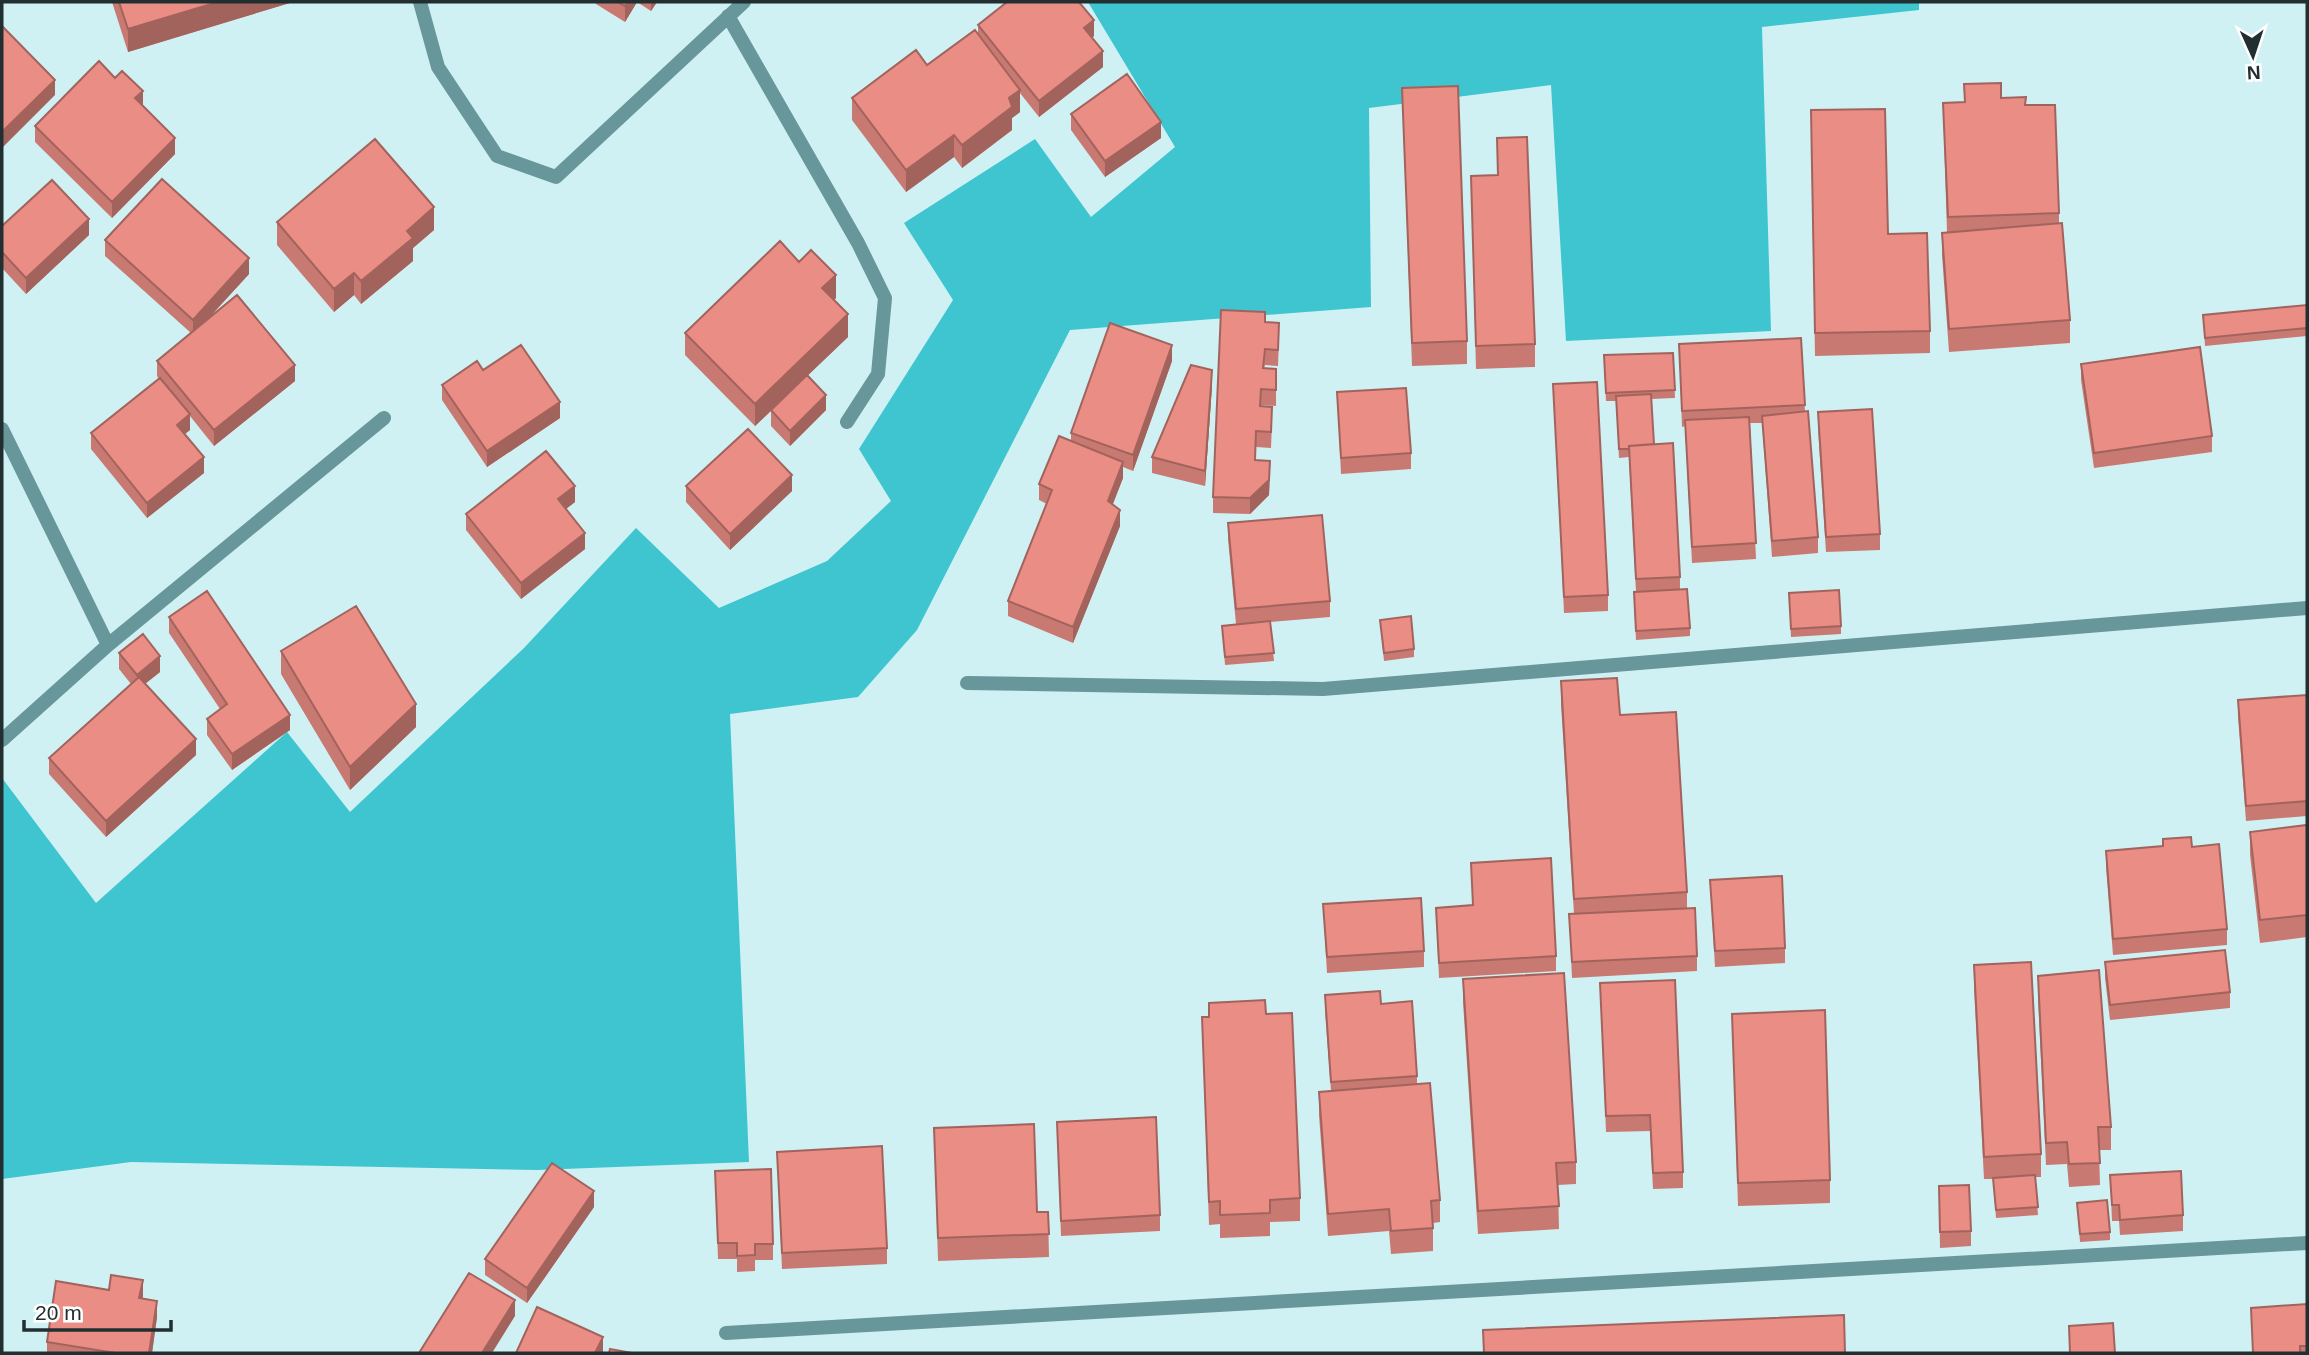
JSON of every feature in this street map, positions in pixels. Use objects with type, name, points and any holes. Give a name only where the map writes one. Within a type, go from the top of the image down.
[{"type":"street","points":[[420,2],[438,67],[498,156],[556,177],[744,2]]},
{"type":"street","points":[[728,16],[858,243],[886,298],[878,374],[847,422]]},
{"type":"street","points":[[2,740],[108,645],[384,418]]},
{"type":"street","points":[[2,429],[108,645]]},
{"type":"street","points":[[967,683],[1323,689],[2307,608]]},
{"type":"street","points":[[726,1333],[2307,1243]]},
{"type":"shaded area","points":[[1088,2],[1919,2],[1919,10],[1762,27],[1771,331],[1566,341],[1551,85],[1369,108],[1371,307],[1070,330],[917,630],[858,697],[730,714],[749,1162],[537,1170],[131,1162],[2,1179],[2,778],[96,903],[287,732],[350,812],[524,648],[636,528],[719,608],[827,561],[891,501],[859,449],[953,300],[904,223],[1035,139],[1091,217],[1175,147]]},
{"type":"building","points":[[119,2],[218,2],[128,29]]},
{"type":"building","points":[[1007,2],[1079,2],[1094,20],[1084,28],[1103,51],[1039,101],[978,25]]},
{"type":"building","points":[[2,26],[55,80],[2,132]]},
{"type":"building","points":[[975,30],[1020,90],[1009,98],[1012,107],[962,145],[954,135],[906,170],[852,98],[916,50],[927,65]]},
{"type":"building","points":[[99,61],[115,78],[122,71],[143,91],[135,98],[175,138],[112,202],[35,126]]},
{"type":"building","points":[[1127,74],[1161,122],[1105,161],[1071,114]]},
{"type":"building","points":[[2001,83],[2001,98],[2026,97],[2025,105],[2055,105],[2059,213],[1948,217],[1943,103],[1965,102],[1964,84]]},
{"type":"building","points":[[1458,86],[1467,341],[1412,343],[1402,88]]},
{"type":"building","points":[[1885,109],[1888,234],[1927,233],[1930,331],[1815,333],[1811,110]]},
{"type":"building","points":[[1527,137],[1535,344],[1476,346],[1471,176],[1498,175],[1497,138]]},
{"type":"building","points":[[375,139],[434,207],[407,231],[413,238],[361,281],[354,273],[334,289],[277,222]]},
{"type":"building","points":[[162,179],[249,258],[193,320],[105,240]]},
{"type":"building","points":[[52,180],[89,219],[26,278],[2,252],[2,226]]},
{"type":"building","points":[[2062,223],[2070,320],[1949,329],[1942,233]]},
{"type":"building","points":[[780,241],[799,262],[811,250],[836,275],[822,288],[848,314],[755,404],[685,333]]},
{"type":"building","points":[[237,295],[295,365],[214,430],[157,361]]},
{"type":"building","points":[[2307,305],[2307,328],[2205,338],[2203,315]]},
{"type":"building","points":[[1221,310],[1265,312],[1265,322],[1279,323],[1278,350],[1265,349],[1263,368],[1276,369],[1276,390],[1261,389],[1260,406],[1272,407],[1271,432],[1256,431],[1255,460],[1270,461],[1269,480],[1250,498],[1213,497]]},
{"type":"building","points":[[1110,323],[1172,345],[1133,455],[1071,433]]},
{"type":"building","points":[[1801,338],[1805,405],[1682,411],[1679,344]]},
{"type":"building","points":[[521,345],[560,402],[487,451],[442,385],[477,361],[483,370]]},
{"type":"building","points":[[2200,347],[2212,436],[2094,453],[2081,364]]},
{"type":"building","points":[[1673,353],[1675,390],[1606,393],[1604,355]]},
{"type":"building","points":[[1191,365],[1212,370],[1205,471],[1152,457]]},
{"type":"building","points":[[807,375],[826,395],[790,431],[771,410]]},
{"type":"building","points":[[160,378],[190,414],[177,425],[204,457],[147,503],[91,433]]},
{"type":"building","points":[[1597,382],[1608,595],[1564,597],[1553,384]]},
{"type":"building","points":[[1406,388],[1411,453],[1341,458],[1337,392]]},
{"type":"building","points":[[1651,394],[1654,444],[1619,449],[1616,396]]},
{"type":"building","points":[[1872,409],[1880,534],[1826,537],[1818,412]]},
{"type":"building","points":[[1808,411],[1818,537],[1772,541],[1762,416]]},
{"type":"building","points":[[1749,417],[1756,543],[1692,547],[1685,420]]},
{"type":"building","points":[[748,429],[792,475],[730,534],[686,486]]},
{"type":"building","points":[[1059,436],[1123,462],[1108,501],[1120,510],[1073,627],[1008,601],[1052,490],[1039,484]]},
{"type":"building","points":[[1673,443],[1680,577],[1636,579],[1629,446]]},
{"type":"building","points":[[546,451],[575,486],[558,499],[585,533],[521,583],[466,514]]},
{"type":"building","points":[[1322,515],[1330,601],[1236,609],[1228,523]]},
{"type":"building","points":[[1687,589],[1690,628],[1636,631],[1634,592]]},
{"type":"building","points":[[1839,590],[1841,626],[1791,629],[1789,593]]},
{"type":"building","points":[[207,591],[290,715],[232,754],[207,719],[227,704],[169,617]]},
{"type":"building","points":[[356,606],[416,704],[350,767],[281,651]]},
{"type":"building","points":[[1411,616],[1414,649],[1384,653],[1380,620]]},
{"type":"building","points":[[1270,621],[1274,653],[1225,657],[1222,626]]},
{"type":"building","points":[[143,634],[160,656],[137,675],[119,653]]},
{"type":"building","points":[[139,677],[196,739],[106,821],[49,758]]},
{"type":"building","points":[[1617,678],[1620,715],[1676,712],[1687,892],[1574,899],[1561,681]]},
{"type":"building","points":[[2307,695],[2307,801],[2246,806],[2238,700]]},
{"type":"building","points":[[2307,825],[2307,915],[2260,920],[2250,832]]},
{"type":"building","points":[[2191,837],[2192,847],[2219,844],[2227,929],[2113,939],[2106,851],[2163,846],[2163,839]]},
{"type":"building","points":[[1551,858],[1556,956],[1439,963],[1436,908],[1473,905],[1471,863]]},
{"type":"building","points":[[1782,876],[1785,948],[1715,951],[1710,880]]},
{"type":"building","points":[[1421,898],[1424,951],[1327,957],[1323,904]]},
{"type":"building","points":[[1695,908],[1697,956],[1572,962],[1569,914]]},
{"type":"building","points":[[2225,950],[2230,992],[2110,1005],[2105,962]]},
{"type":"building","points":[[2031,962],[2041,1154],[1984,1157],[1974,965]]},
{"type":"building","points":[[2099,970],[2111,1127],[2098,1127],[2100,1163],[2069,1164],[2067,1142],[2046,1143],[2038,976]]},
{"type":"building","points":[[1564,973],[1576,1162],[1556,1163],[1559,1206],[1478,1211],[1463,979]]},
{"type":"building","points":[[1675,980],[1683,1172],[1653,1173],[1650,1115],[1606,1116],[1600,983]]},
{"type":"building","points":[[1380,991],[1381,1004],[1412,1001],[1417,1076],[1331,1082],[1325,995]]},
{"type":"building","points":[[1265,1000],[1266,1014],[1292,1013],[1300,1198],[1270,1200],[1270,1213],[1220,1215],[1220,1201],[1209,1202],[1202,1017],[1209,1017],[1209,1003]]},
{"type":"building","points":[[1825,1010],[1830,1180],[1738,1183],[1732,1014]]},
{"type":"building","points":[[1430,1083],[1440,1200],[1431,1201],[1433,1228],[1391,1231],[1389,1209],[1328,1214],[1319,1092]]},
{"type":"building","points":[[1156,1117],[1160,1215],[1061,1221],[1057,1122]]},
{"type":"building","points":[[1034,1124],[1037,1212],[1048,1212],[1049,1234],[938,1238],[934,1128]]},
{"type":"building","points":[[882,1146],[887,1248],[782,1253],[777,1152]]},
{"type":"building","points":[[552,1163],[594,1191],[527,1288],[485,1259]]},
{"type":"building","points":[[771,1169],[773,1244],[755,1244],[755,1255],[737,1256],[737,1243],[718,1243],[715,1171]]},
{"type":"building","points":[[2181,1171],[2183,1215],[2120,1220],[2119,1205],[2112,1205],[2110,1175]]},
{"type":"building","points":[[2035,1175],[2038,1207],[1996,1210],[1993,1178]]},
{"type":"building","points":[[1969,1185],[1971,1231],[1940,1232],[1939,1186]]},
{"type":"building","points":[[2107,1200],[2110,1232],[2080,1234],[2077,1203]]},
{"type":"building","points":[[469,1273],[515,1300],[482,1353],[419,1353]]},
{"type":"building","points":[[111,1275],[143,1280],[139,1298],[157,1301],[149,1353],[115,1353],[47,1342],[56,1281],[109,1290]]},
{"type":"building","points":[[2307,1304],[2307,1346],[2300,1346],[2300,1353],[2253,1353],[2251,1308]]},
{"type":"building","points":[[537,1307],[603,1337],[595,1353],[516,1353]]},
{"type":"building","points":[[1844,1315],[1845,1353],[1484,1353],[1483,1330]]},
{"type":"building","points":[[2113,1323],[2115,1353],[2070,1353],[2069,1326]]},
{"type":"building","points":[[610,1349],[632,1353],[609,1353]]}]
